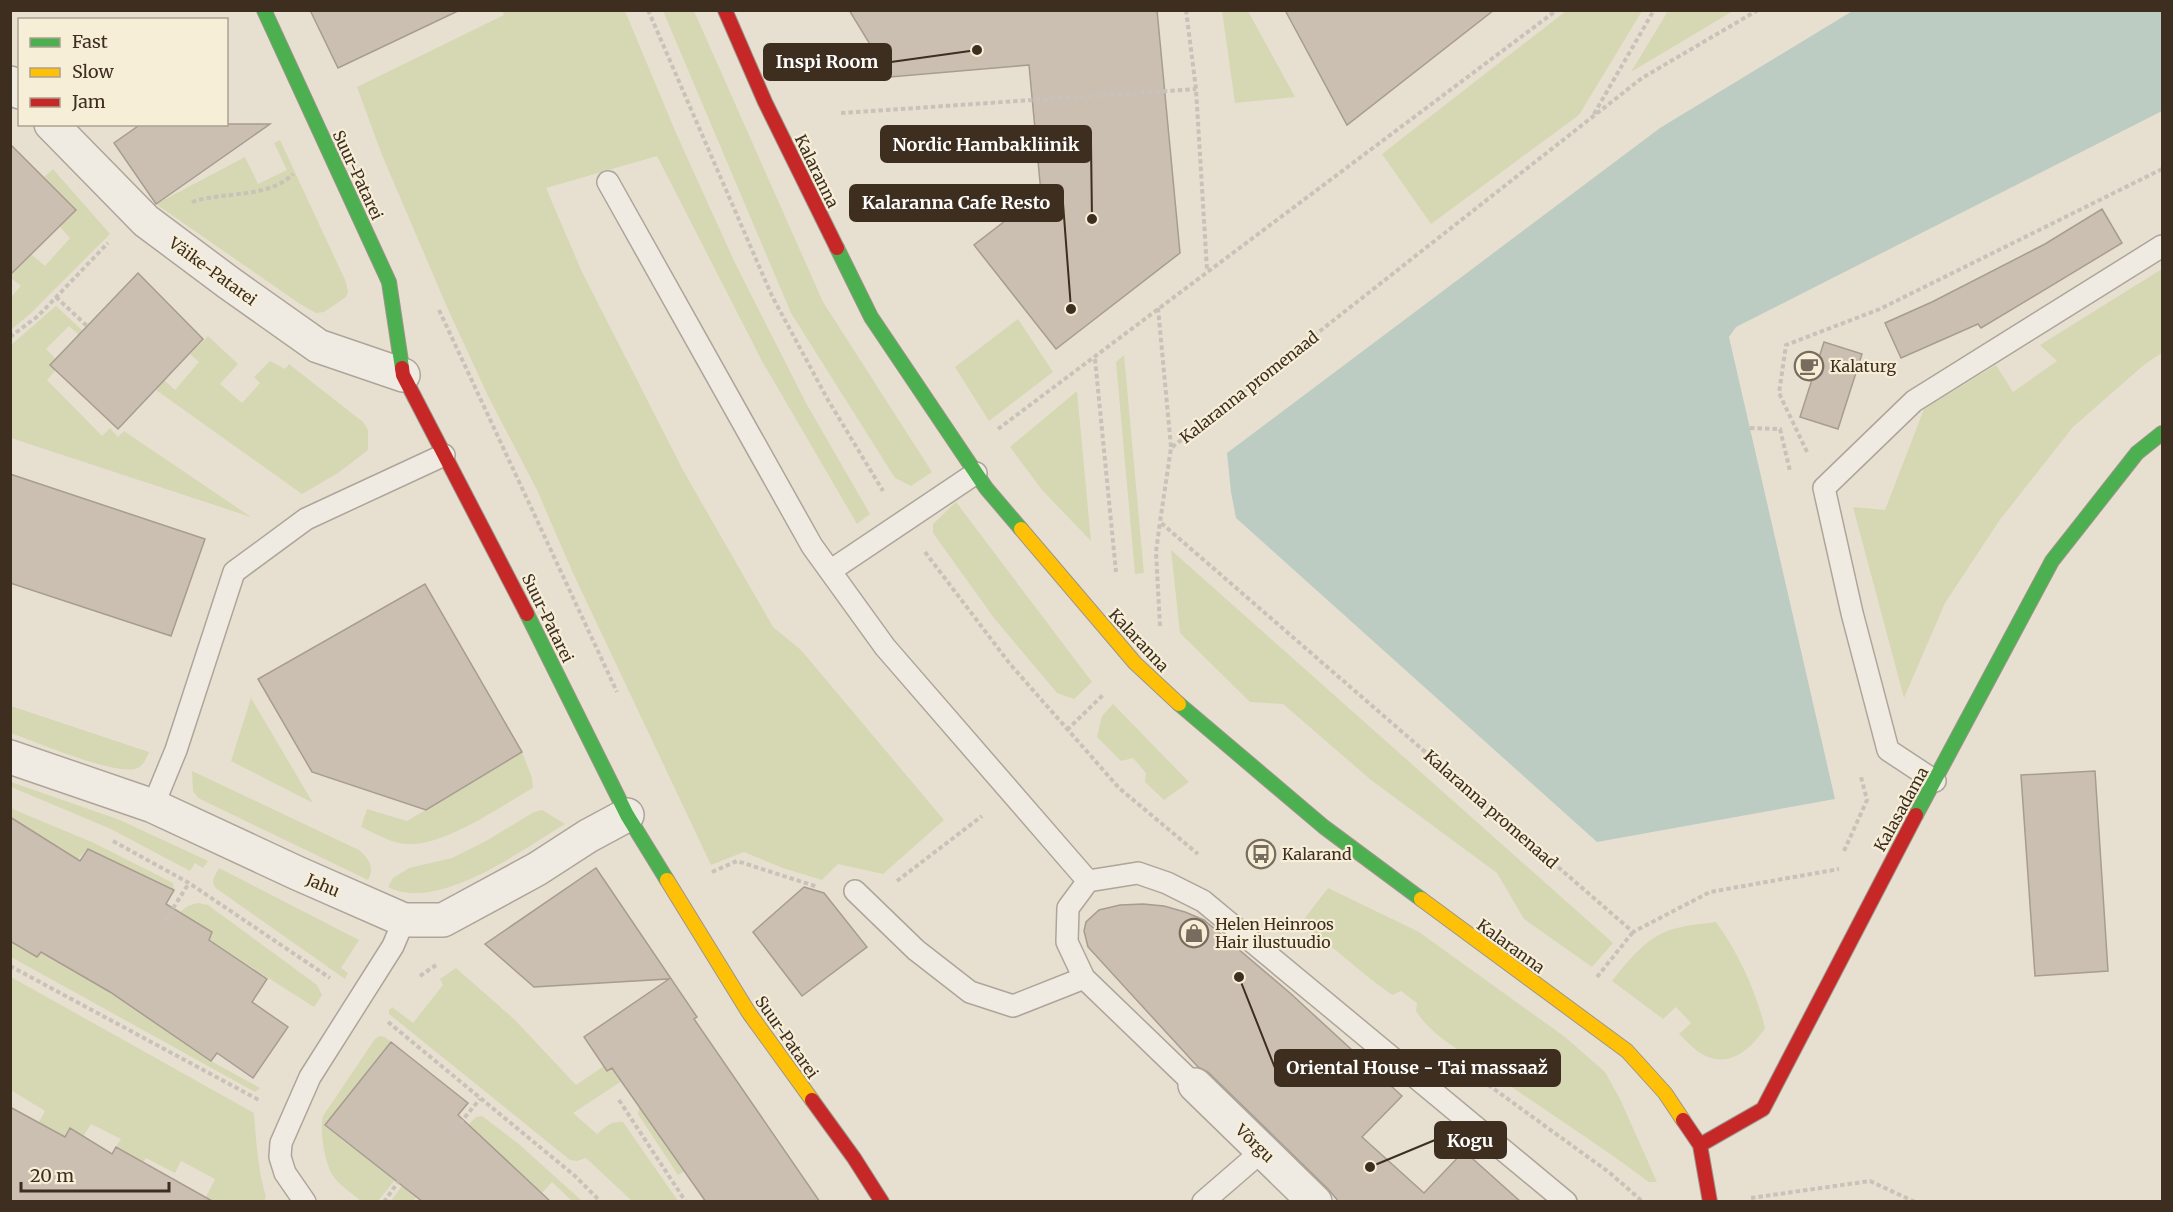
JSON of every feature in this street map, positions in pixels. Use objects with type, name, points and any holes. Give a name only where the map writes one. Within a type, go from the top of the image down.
[{"type":"street","name":"Suur-Patarei","points":[[264,10],[389,282],[403,375],[496,551],[627,815],[749,1013],[854,1158],[882,1202]]},
{"type":"street","name":"Kalaranna","points":[[725,10],[765,102],[871,317],[986,488],[1135,663],[1168,695],[1324,827],[1627,1051],[1665,1093],[1700,1145]]},
{"type":"street","name":"Väike-Patarei","points":[[53,126],[138,213],[220,276],[318,346],[403,375]]},
{"type":"street","name":"Kalasadama","points":[[1700,1145],[1763,1109],[1881,880],[2052,561],[2137,453],[2163,433]]},
{"type":"street","name":"Jahu","points":[[10,757],[153,806],[404,920],[443,920],[537,869],[588,836],[627,815]]},
{"type":"street","name":"Võrgu","points":[[1195,1085],[1315,1202]]},
{"type":"street","points":[[1700,1145],[1710,1202]]},
{"type":"lane","points":[[608,182],[812,546],[885,647],[1088,881]]},
{"type":"lane","points":[[1935,781],[1888,750],[1852,613],[1824,488],[1914,401],[2163,246]]},
{"type":"lane","points":[[153,806],[176,750],[234,572],[306,519],[444,455]]},
{"type":"lane","points":[[830,571],[976,472]]},
{"type":"lane","points":[[1195,1085],[1084,978],[1067,942],[1068,908],[1088,881],[1138,873],[1167,883],[1203,901],[1566,1202]]},
{"type":"lane","points":[[855,891],[916,950],[970,992],[1013,1006],[1084,978]]},
{"type":"lane","points":[[305,1202],[285,1173],[280,1156],[281,1143],[310,1077],[393,946],[404,920]]},
{"type":"lane","points":[[1203,1202],[1262,1151]]},
{"type":"path","points":[[1186,10],[1196,89],[1207,271]]},
{"type":"path","points":[[997,430],[1557,10]]},
{"type":"path","points":[[1592,117],[1654,10]]},
{"type":"path","name":"Kalaranna promenaad","points":[[1633,932],[1160,522],[1171,448],[1642,78],[1758,10]]},
{"type":"path","points":[[841,113],[1196,89]]},
{"type":"path","points":[[189,203],[277,184],[288,179],[300,167]]},
{"type":"path","points":[[1824,488],[1779,393],[1786,345],[1880,309],[2163,168]]},
{"type":"path","points":[[10,338],[38,316],[138,213]]},
{"type":"path","points":[[56,297],[87,327]]},
{"type":"path","points":[[434,301],[621,699]]},
{"type":"path","points":[[1158,308],[1171,448]]},
{"type":"path","points":[[1095,358],[1116,577]]},
{"type":"path","points":[[1160,522],[1156,552],[1160,629]]},
{"type":"path","points":[[900,878],[1012,794]]},
{"type":"path","points":[[113,840],[189,884],[359,998],[575,1176],[601,1202]]},
{"type":"path","points":[[706,875],[737,861],[820,888]]},
{"type":"path","points":[[1593,982],[1633,932],[1710,892],[1837,868],[1881,880]]},
{"type":"path","points":[[165,921],[189,884]]},
{"type":"path","points":[[10,966],[291,1118]]},
{"type":"path","points":[[455,1129],[480,1099]]},
{"type":"path","points":[[619,1100],[686,1202]]},
{"type":"path","points":[[1745,1198],[1870,1181],[1916,1202]]},
{"type":"path","points":[[384,1202],[398,1182]]},
{"type":"green space","points":[[502,11],[625,11],[676,133],[735,263],[806,403],[870,514],[857,524],[762,361],[657,156],[546,188],[582,272],[684,472],[773,627],[801,650],[944,820],[883,874],[838,864],[822,880],[783,868],[744,852],[711,865],[573,573],[537,490],[488,396],[447,307],[382,155],[357,87],[504,15]]},
{"type":"green space","points":[[663,11],[694,11],[823,302],[932,472],[911,486],[895,478],[791,313]]},
{"type":"green space","points":[[1222,11],[1248,11],[1295,97],[1235,103]]},
{"type":"green space","points":[[1566,11],[1642,11],[1579,115],[1431,224],[1382,154]]},
{"type":"green space","points":[[1668,11],[1733,11],[1631,72]]},
{"type":"green space","points":[[280,140],[346,282],[348,292],[346,297],[324,312],[316,313],[300,304],[156,204],[245,157],[258,184],[287,170],[274,143]]},
{"type":"green space","points":[[53,169],[110,234],[11,330],[11,297],[21,286],[11,278],[11,275],[31,254],[45,266],[70,238],[59,226],[76,209],[44,177]]},
{"type":"green space","points":[[2162,269],[2162,353],[2145,364],[2073,427],[1999,521],[1945,603],[1904,698],[1853,507],[1885,510],[1924,409],[1996,365],[2013,392],[2057,361],[2040,345]]},
{"type":"green space","points":[[56,306],[83,331],[79,335],[69,326],[46,349],[56,359],[56,370],[47,380],[102,436],[110,428],[118,437],[124,431],[251,517],[11,438],[11,345]]},
{"type":"green space","points":[[1018,319],[1053,372],[989,421],[955,367]]},
{"type":"green space","points":[[208,336],[238,364],[220,384],[242,403],[260,383],[254,377],[270,361],[285,369],[289,364],[363,422],[368,430],[368,450],[338,473],[302,494],[156,390],[164,380],[175,390],[199,362],[190,354]]},
{"type":"green space","points":[[1124,355],[1144,573],[1135,574],[1116,362]]},
{"type":"green space","points":[[1077,391],[1091,541],[1042,490],[1010,447]]},
{"type":"green space","points":[[956,502],[1092,682],[1074,699],[1057,693],[994,618],[933,533],[933,524]]},
{"type":"green space","points":[[1171,550],[1613,943],[1592,967],[1524,919],[1497,873],[1371,780],[1283,704],[1250,702],[1180,633]]},
{"type":"green space","points":[[251,698],[313,803],[231,761]]},
{"type":"green space","points":[[1113,704],[1189,782],[1164,800],[1145,782],[1146,773],[1133,758],[1121,761],[1097,737],[1102,716]]},
{"type":"green space","points":[[11,706],[149,752],[142,765],[135,769],[109,767],[73,756],[11,733]]},
{"type":"green space","points":[[522,752],[532,778],[533,788],[455,832],[422,843],[402,844],[361,827],[367,809],[407,821]]},
{"type":"green space","points":[[192,771],[359,850],[371,867],[368,880],[198,798],[193,791]]},
{"type":"green space","points":[[11,782],[120,820],[208,861],[203,868],[195,863],[190,871],[111,829],[11,787]]},
{"type":"green space","points":[[10,808],[94,843],[173,883],[174,890],[88,849],[72,865],[11,817]]},
{"type":"green space","points":[[542,810],[565,824],[479,875],[430,892],[408,893],[388,887],[393,878],[409,868],[452,858],[486,841],[534,812]]},
{"type":"green space","points":[[219,868],[359,940],[341,968],[348,973],[345,979],[217,889],[213,881]]},
{"type":"green space","points":[[1328,888],[1419,932],[1565,1037],[1605,1072],[1620,1099],[1657,1182],[1649,1182],[1445,1040],[1422,1019],[1416,1011],[1417,1003],[1401,991],[1392,995],[1304,924],[1305,918]]},
{"type":"green space","points":[[198,903],[208,905],[317,985],[322,995],[314,1007],[209,940],[170,924],[182,910]]},
{"type":"green space","points":[[1716,922],[1745,972],[1757,1000],[1765,1028],[1752,1045],[1727,1059],[1708,1057],[1697,1051],[1679,1034],[1691,1023],[1676,1007],[1663,1019],[1612,981],[1639,950],[1654,938],[1678,928]]},
{"type":"green space","points":[[10,941],[37,957],[45,947],[211,1061],[260,1088],[255,1092],[11,957]]},
{"type":"green space","points":[[456,968],[515,1020],[576,1085],[604,1066],[607,1071],[684,1025],[628,1077],[573,1113],[597,1134],[612,1123],[623,1122],[678,1201],[632,1201],[586,1158],[577,1161],[570,1160],[389,1014],[392,1007],[413,1023],[443,985],[440,979]]},
{"type":"green space","points":[[11,977],[254,1113],[259,1166],[266,1197],[264,1201],[204,1201],[215,1179],[181,1161],[175,1173],[146,1158],[143,1162],[116,1147],[121,1139],[91,1124],[83,1137],[70,1128],[65,1137],[39,1122],[45,1111],[11,1090]]},
{"type":"green space","points":[[379,1036],[391,1042],[325,1125],[395,1180],[378,1201],[361,1201],[339,1183],[330,1171],[324,1146],[322,1122],[323,1116]]},
{"type":"green space","points":[[717,1053],[722,1059],[644,1113],[685,1171],[678,1175],[638,1114],[639,1107]]},
{"type":"green space","points":[[482,1116],[520,1145],[582,1201],[572,1201],[552,1182],[542,1193],[478,1134],[465,1128],[476,1117]]},
{"type":"green space","points":[[402,1186],[420,1194],[413,1201],[390,1202]]},
{"type":"shaded area","points":[[1854,10],[2162,11],[2162,111],[1736,327],[1729,337],[1835,799],[1597,842],[1236,518],[1227,453],[1660,128]]},
{"type":"building","points":[[310,10],[460,10],[338,68]]},
{"type":"building","points":[[849,10],[1157,10],[1180,253],[1056,349],[974,245],[1041,193],[1029,65],[890,77]]},
{"type":"building","points":[[1285,10],[1494,10],[1347,125]]},
{"type":"building","points":[[270,124],[156,204],[114,143],[138,126]]},
{"type":"building","points":[[10,144],[76,210],[10,275]]},
{"type":"building","points":[[2102,209],[2122,243],[1981,328],[1978,324],[1901,358],[1885,323],[1932,302],[2045,244]]},
{"type":"building","points":[[138,273],[203,339],[118,429],[50,365]]},
{"type":"building","points":[[1824,342],[1862,354],[1838,429],[1800,417]]},
{"type":"building","points":[[10,474],[205,539],[171,636],[10,583]]},
{"type":"building","points":[[425,584],[522,752],[426,810],[312,772],[258,679]]},
{"type":"building","points":[[2095,771],[2108,971],[2035,976],[2021,775]]},
{"type":"building","points":[[10,817],[80,861],[88,849],[174,890],[166,904],[212,932],[209,940],[267,979],[252,1002],[288,1027],[253,1078],[217,1053],[211,1061],[110,992],[41,952],[37,957],[10,941]]},
{"type":"building","points":[[596,868],[697,1017],[694,1019],[820,1202],[706,1202],[612,1068],[607,1071],[584,1037],[669,979],[534,987],[485,944]]},
{"type":"building","points":[[804,887],[824,893],[867,947],[802,996],[753,932]]},
{"type":"building","points":[[1120,905],[1164,906],[1204,920],[1290,993],[1402,1096],[1362,1137],[1424,1193],[1464,1151],[1521,1202],[1339,1202],[1208,1072],[1198,1067],[1088,947],[1084,931],[1086,922],[1099,910]]},
{"type":"building","points":[[391,1042],[468,1103],[458,1115],[551,1202],[423,1202],[325,1125]]},
{"type":"building","points":[[10,1107],[65,1137],[70,1128],[112,1154],[116,1147],[214,1202],[10,1202]]},
{"type":"traffic: fast","points":[[264,10],[389,282],[402,368]]},
{"type":"traffic: fast","points":[[837,248],[871,317],[986,488],[1021,529]]},
{"type":"traffic: fast","points":[[1916,815],[2052,561],[2137,453],[2162,433]]},
{"type":"traffic: fast","points":[[527,614],[627,815],[667,880]]},
{"type":"traffic: fast","points":[[1179,704],[1324,827],[1421,899]]},
{"type":"traffic: slow","points":[[1021,529],[1135,663],[1179,704]]},
{"type":"traffic: slow","points":[[667,880],[749,1013],[812,1100]]},
{"type":"traffic: slow","points":[[1421,899],[1627,1051],[1665,1093],[1683,1120]]},
{"type":"traffic: jam","points":[[725,10],[765,102],[837,248]]},
{"type":"traffic: jam","points":[[402,368],[403,375],[527,614]]},
{"type":"traffic: jam","points":[[1700,1145],[1763,1109],[1916,815]]},
{"type":"traffic: jam","points":[[812,1100],[854,1158],[882,1202]]},
{"type":"traffic: jam","points":[[1683,1120],[1700,1145],[1710,1202]]},
{"type":"place","name":"Inspi Room","points":[[977,50]]},
{"type":"place","name":"Nordic Hambakliinik","points":[[1092,219]]},
{"type":"place","name":"Kalaranna Cafe Resto","points":[[1071,309]]},
{"type":"place","name":"Kalaturg","points":[[1809,366]]},
{"type":"place","name":"Kalarand","points":[[1261,854]]},
{"type":"place","name":"Helen Heinroos Hair ilustuudio","points":[[1194,933]]},
{"type":"place","name":"Oriental House - Tai massaaž","points":[[1239,977]]},
{"type":"place","name":"Kogu","points":[[1370,1167]]}]
